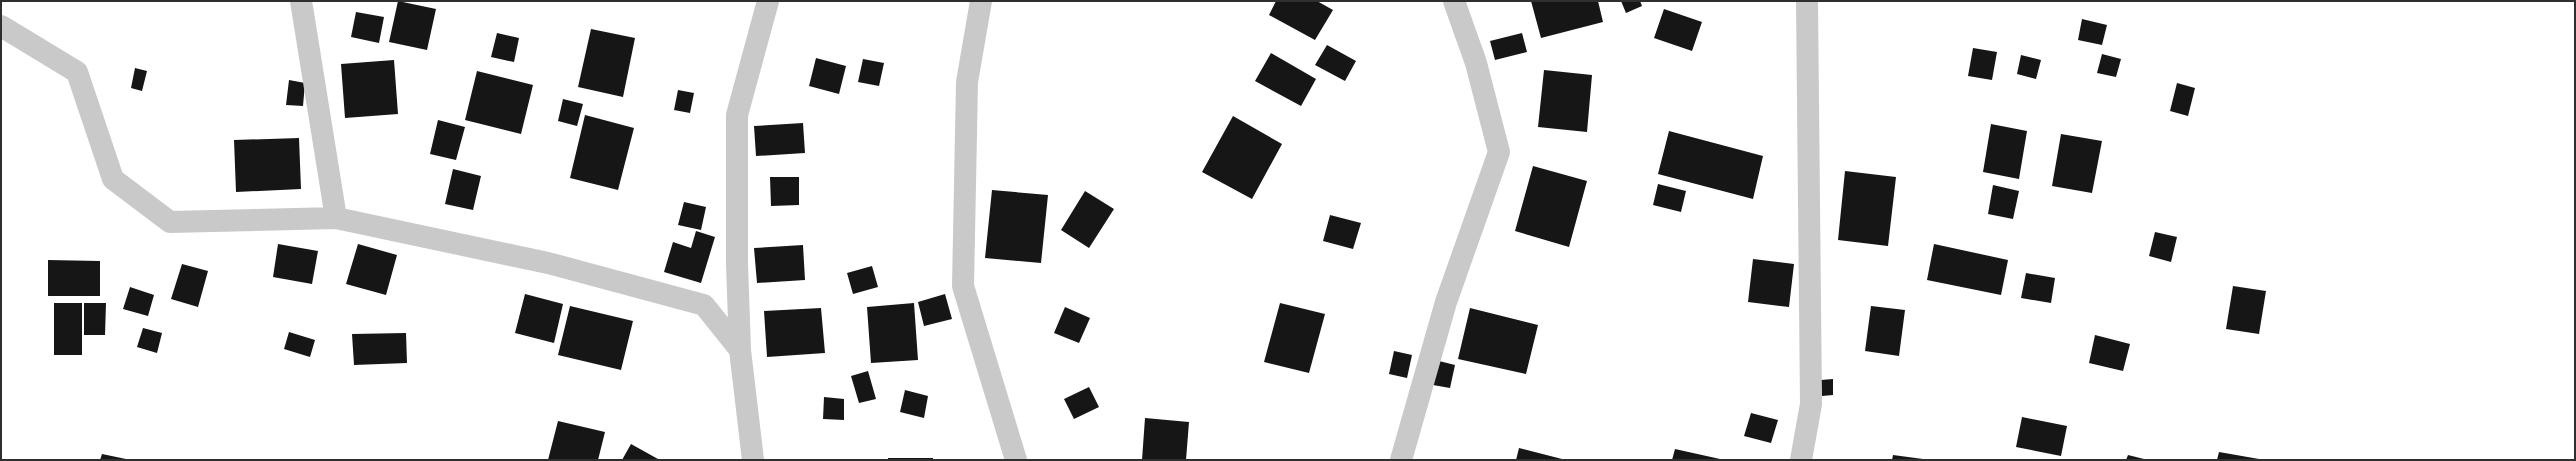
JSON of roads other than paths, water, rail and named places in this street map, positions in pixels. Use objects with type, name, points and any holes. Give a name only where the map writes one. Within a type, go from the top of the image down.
[{"type":"street","points":[[301,1],[336,218]]},
{"type":"street","points":[[753,460],[740,350],[737,264],[737,115],[768,1]]},
{"type":"street","points":[[981,1],[968,82],[963,286],[1016,460]]},
{"type":"street","points":[[1401,460],[1446,302],[1499,152],[1476,62],[1454,1]]},
{"type":"street","points":[[1802,460],[1811,404],[1807,1]]},
{"type":"street","points":[[1,26],[77,72],[113,179],[170,222],[336,218],[548,263],[704,305],[740,350]]}]
